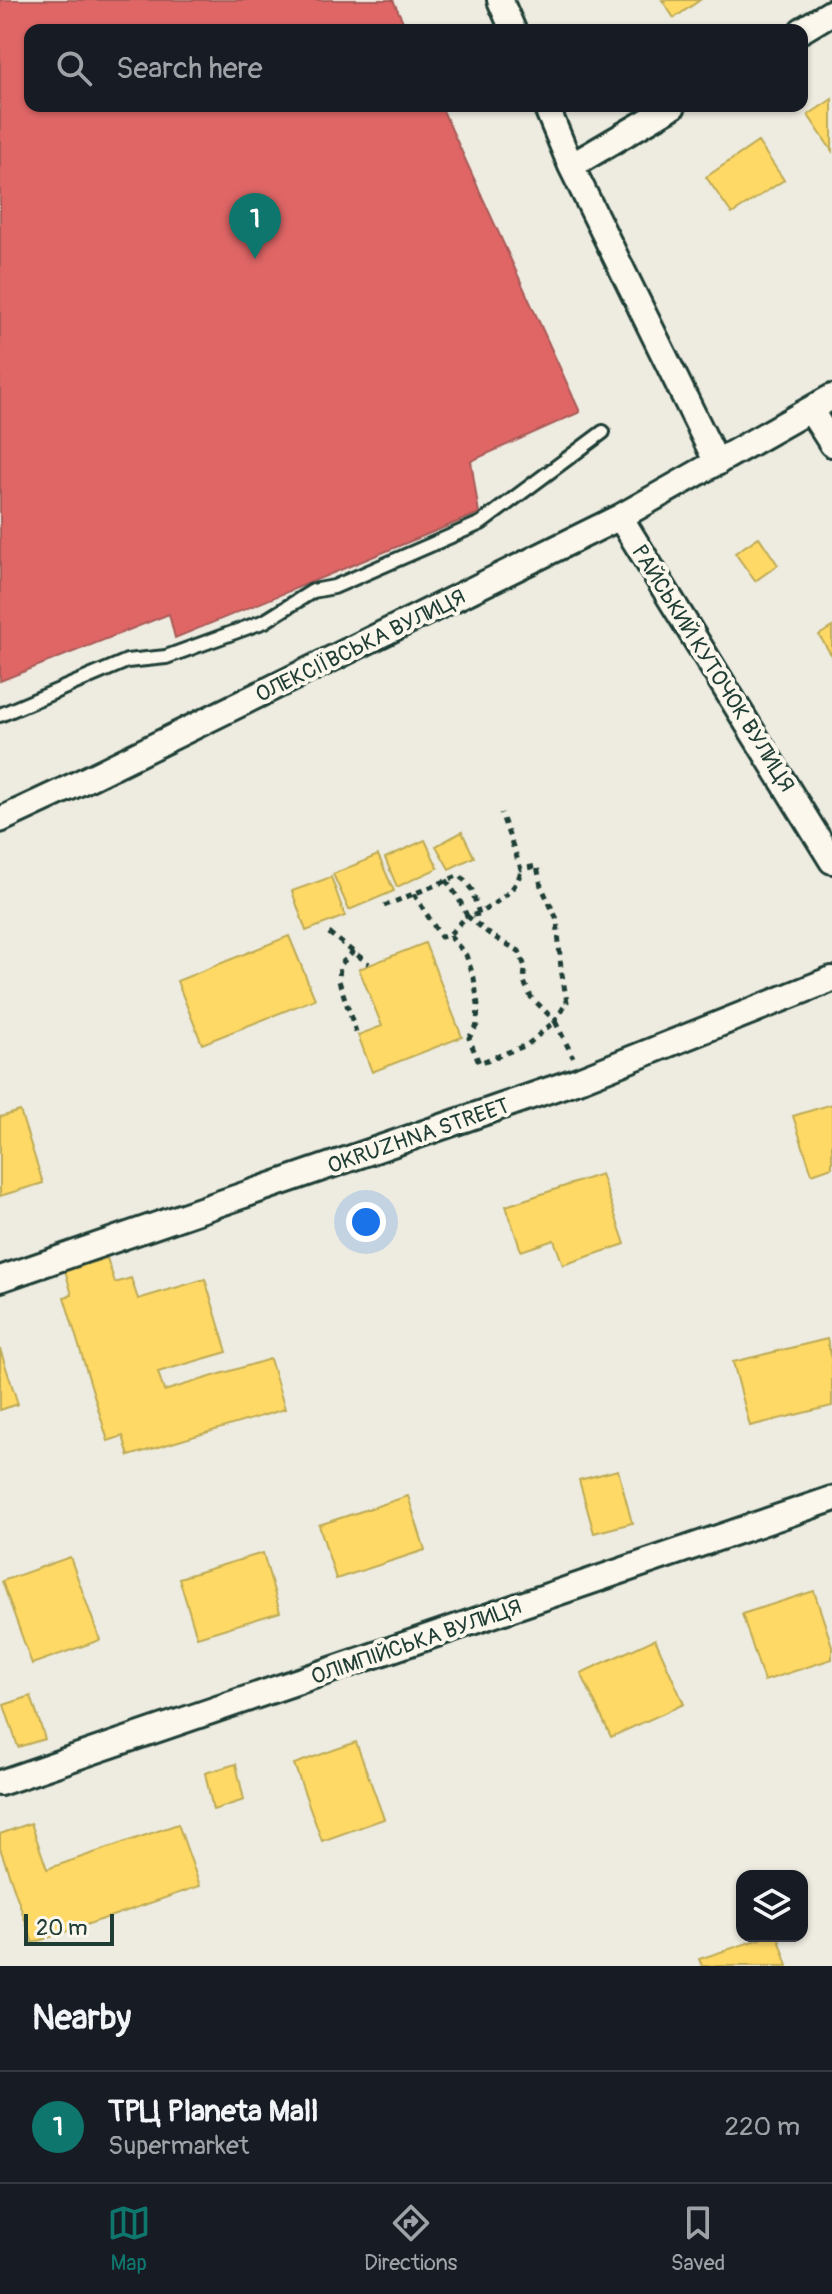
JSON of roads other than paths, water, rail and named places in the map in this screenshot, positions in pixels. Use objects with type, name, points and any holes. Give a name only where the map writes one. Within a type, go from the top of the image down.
[{"type":"street","points":[[500,0],[510,24]]},
{"type":"street","points":[[808,26],[832,12]]},
{"type":"street","points":[[548,112],[571,166],[717,463]]},
{"type":"street","points":[[571,166],[663,112]]},
{"type":"street","name":"ОЛЕКСІЇВСЬКА ВУЛИЦЯ","points":[[0,820],[620,517],[832,397]]},
{"type":"street","points":[[811,411],[832,444]]},
{"type":"street","name":"РАЙСЬКИЙ КУТОЧОК ВУЛИЦЯ","points":[[620,517],[832,861]]},
{"type":"street","name":"OKRUZHNA STREET","points":[[0,1279],[581,1079],[832,979]]},
{"type":"street","name":"ОЛІМПІЙСЬКА ВУЛИЦЯ","points":[[0,1783],[832,1499]]},
{"type":"lane","points":[[0,715],[127,661],[166,657],[265,621],[313,591],[334,587],[481,523],[603,432]]},
{"type":"place","name":"ТРЦ Planeta Mall","points":[[255,259]]}]
